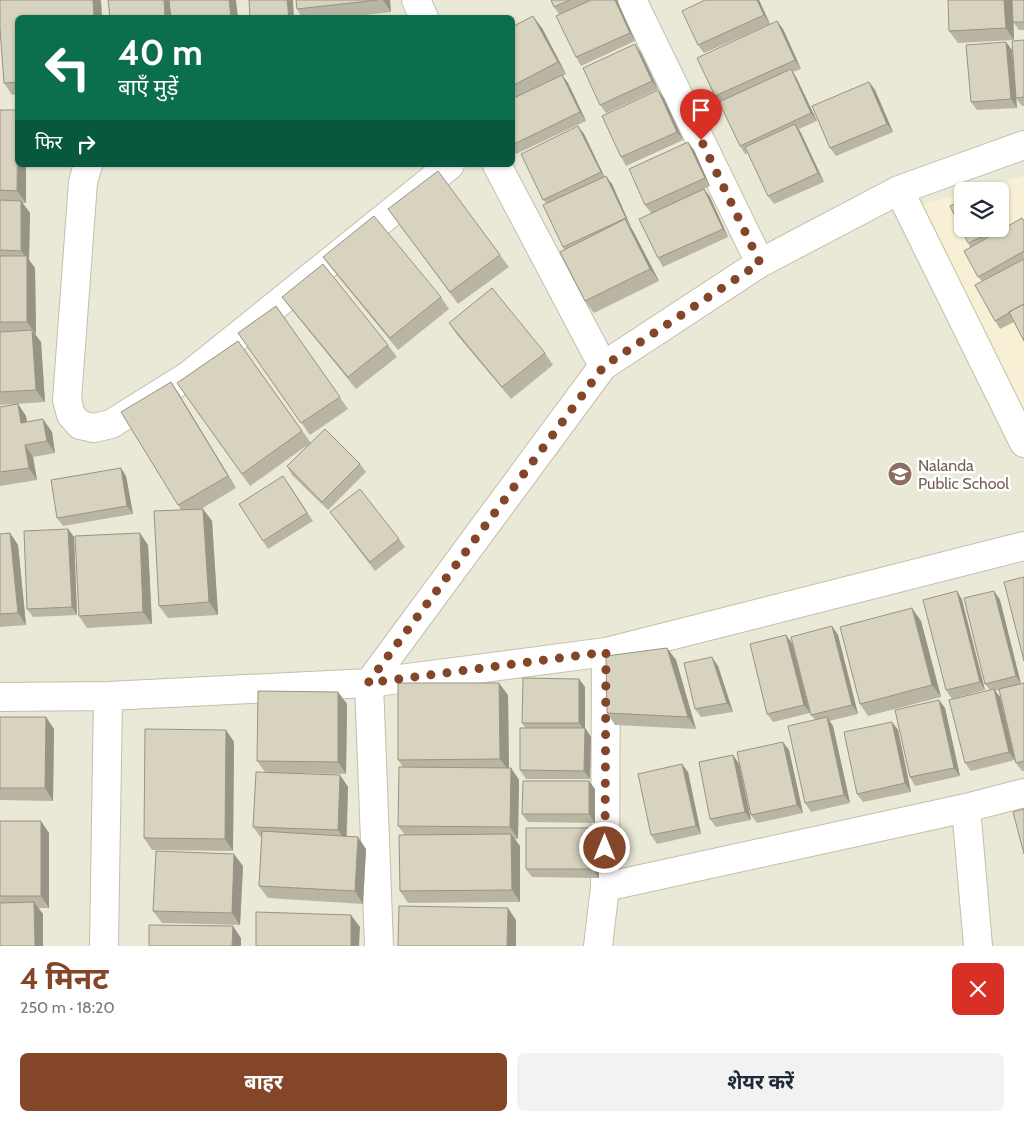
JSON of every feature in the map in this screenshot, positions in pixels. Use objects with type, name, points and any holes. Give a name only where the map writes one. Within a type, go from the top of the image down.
[{"type":"street","points":[[416,0],[423,15]]},
{"type":"street","points":[[632,0],[760,263]]},
{"type":"street","points":[[379,946],[368,683],[604,366],[760,263],[899,190],[1024,144]]},
{"type":"street","points":[[87,167],[82,182],[67,400],[70,415],[80,424],[94,428],[111,424],[188,376],[448,167]]},
{"type":"street","points":[[498,167],[604,366]]},
{"type":"street","points":[[899,190],[1024,443]]},
{"type":"street","points":[[0,697],[108,696],[368,683],[606,652],[1024,546]]},
{"type":"street","points":[[598,946],[605,887],[606,652]]},
{"type":"street","points":[[104,946],[108,696]]},
{"type":"street","points":[[605,887],[966,808],[1024,793]]},
{"type":"street","points":[[966,808],[978,946]]},
{"type":"shaded area","points":[[0,0],[1024,0],[1024,946],[0,946]]},
{"type":"shaded area","points":[[1024,176],[1024,438],[913,207],[954,195],[954,237],[1009,237],[1009,182],[1002,182]]},
{"type":"building","points":[[0,0],[93,0],[94,15],[15,15],[15,82],[4,83]]},
{"type":"building","points":[[108,0],[164,0],[165,15],[110,15]]},
{"type":"building","points":[[169,0],[229,0],[231,15],[171,15]]},
{"type":"building","points":[[249,0],[287,0],[289,15],[250,15]]},
{"type":"building","points":[[296,0],[378,0],[297,9]]},
{"type":"building","points":[[551,0],[570,0],[554,7]]},
{"type":"building","points":[[591,0],[615,0],[630,33],[576,57],[556,16]]},
{"type":"building","points":[[705,0],[757,0],[764,15],[698,45],[682,11]]},
{"type":"building","points":[[948,0],[1004,0],[1006,28],[949,31]]},
{"type":"building","points":[[1012,0],[1024,0],[1024,22],[1013,22]]},
{"type":"building","points":[[533,16],[558,62],[515,84],[515,25]]},
{"type":"building","points":[[777,21],[795,60],[715,96],[697,58]]},
{"type":"building","points":[[1024,40],[1024,97],[1016,98],[1012,41]]},
{"type":"building","points":[[1006,42],[1011,99],[971,102],[966,45]]},
{"type":"building","points":[[635,44],[652,81],[600,105],[583,68]]},
{"type":"building","points":[[791,69],[811,113],[740,146],[719,102]]},
{"type":"building","points":[[562,75],[580,112],[515,144],[515,98]]},
{"type":"building","points":[[869,82],[887,124],[830,148],[812,106]]},
{"type":"building","points":[[658,90],[677,132],[621,157],[602,116]]},
{"type":"building","points":[[0,110],[15,110],[17,191],[0,190]]},
{"type":"building","points":[[795,124],[818,173],[768,196],[745,147]]},
{"type":"building","points":[[578,126],[601,172],[543,200],[521,154]]},
{"type":"building","points":[[688,142],[705,178],[645,205],[629,169]]},
{"type":"building","points":[[438,171],[500,255],[450,292],[388,209]]},
{"type":"building","points":[[606,176],[626,218],[563,247],[543,205]]},
{"type":"building","points":[[704,189],[723,229],[658,258],[639,219]]},
{"type":"building","points":[[0,200],[21,201],[21,251],[0,250]]},
{"type":"building","points":[[954,204],[954,214],[950,206]]},
{"type":"building","points":[[374,216],[441,297],[390,338],[323,257]]},
{"type":"building","points":[[1022,218],[1024,221],[1024,251],[978,277],[964,251],[989,237],[1009,237],[1009,225]]},
{"type":"building","points":[[625,219],[650,269],[585,301],[560,252]]},
{"type":"building","points":[[965,237],[982,237],[968,243]]},
{"type":"building","points":[[0,256],[27,256],[27,322],[0,322]]},
{"type":"building","points":[[1024,259],[1024,304],[995,321],[975,285]]},
{"type":"building","points":[[323,264],[388,345],[348,377],[282,297]]},
{"type":"building","points":[[492,288],[545,353],[502,387],[449,323]]},
{"type":"building","points":[[1024,304],[1024,341],[1009,312]]},
{"type":"building","points":[[276,306],[340,397],[301,423],[238,333]]},
{"type":"building","points":[[32,330],[36,390],[0,392],[0,332]]},
{"type":"building","points":[[238,341],[302,431],[242,474],[177,383]]},
{"type":"building","points":[[171,382],[228,476],[178,505],[121,412]]},
{"type":"building","points":[[18,404],[21,423],[43,419],[47,441],[25,445],[29,468],[0,472],[0,407]]},
{"type":"building","points":[[325,429],[360,464],[322,502],[287,466]]},
{"type":"building","points":[[121,468],[127,506],[57,518],[51,480]]},
{"type":"building","points":[[283,476],[307,513],[263,541],[239,504]]},
{"type":"building","points":[[360,489],[399,539],[370,562],[330,512]]},
{"type":"building","points":[[203,509],[209,602],[159,606],[154,511]]},
{"type":"building","points":[[68,529],[72,607],[27,609],[24,531]]},
{"type":"building","points":[[10,533],[18,613],[0,614],[0,534]]},
{"type":"building","points":[[140,533],[143,612],[79,616],[75,536]]},
{"type":"building","points":[[1024,577],[1024,661],[1004,582]]},
{"type":"building","points":[[957,591],[980,682],[946,690],[923,600]]},
{"type":"building","points":[[994,591],[1016,676],[985,684],[964,598]]},
{"type":"building","points":[[912,608],[932,685],[860,704],[840,627]]},
{"type":"building","points":[[832,626],[852,705],[811,715],[791,637]]},
{"type":"building","points":[[786,635],[804,705],[767,714],[750,644]]},
{"type":"building","points":[[667,648],[688,717],[607,713],[606,656]]},
{"type":"building","points":[[712,657],[727,703],[695,709],[684,663]]},
{"type":"building","points":[[523,678],[579,679],[579,723],[522,723]]},
{"type":"building","points":[[398,683],[499,683],[500,759],[398,760]]},
{"type":"building","points":[[1024,683],[1024,761],[1016,763],[999,689]]},
{"type":"building","points":[[994,689],[1009,752],[965,763],[949,700]]},
{"type":"building","points":[[258,691],[338,692],[338,762],[257,761]]},
{"type":"building","points":[[939,700],[954,768],[910,777],[895,710]]},
{"type":"building","points":[[0,717],[46,717],[45,788],[0,788]]},
{"type":"building","points":[[827,717],[844,795],[805,803],[788,726]]},
{"type":"building","points":[[892,722],[905,783],[857,794],[844,732]]},
{"type":"building","points":[[520,728],[585,728],[584,771],[520,770]]},
{"type":"building","points":[[145,729],[226,730],[225,839],[144,838]]},
{"type":"building","points":[[783,742],[797,805],[751,815],[737,752]]},
{"type":"building","points":[[733,755],[745,812],[710,819],[699,762]]},
{"type":"building","points":[[682,764],[696,826],[651,835],[638,774]]},
{"type":"building","points":[[399,767],[511,768],[510,827],[398,826]]},
{"type":"building","points":[[256,772],[340,775],[338,830],[253,827]]},
{"type":"building","points":[[523,781],[589,781],[589,814],[522,814]]},
{"type":"building","points":[[1024,809],[1024,854],[1013,812]]},
{"type":"building","points":[[0,821],[41,821],[41,896],[0,896]]},
{"type":"building","points":[[526,828],[593,828],[593,869],[526,869]]},
{"type":"building","points":[[262,831],[358,837],[355,891],[259,886]]},
{"type":"building","points":[[511,834],[512,890],[400,891],[399,835]]},
{"type":"building","points":[[156,851],[234,854],[232,913],[153,911]]},
{"type":"building","points":[[34,902],[35,946],[0,946],[0,903]]},
{"type":"building","points":[[399,906],[508,908],[507,946],[398,946]]},
{"type":"building","points":[[256,912],[351,915],[351,946],[256,946]]},
{"type":"building","points":[[149,925],[233,926],[232,946],[149,946]]},
{"type":"place","name":"Nalanda Public School","points":[[900,474]]},
{"type":"route","points":[[605,848],[606,652],[368,683],[604,366],[760,263],[701,140]]}]
